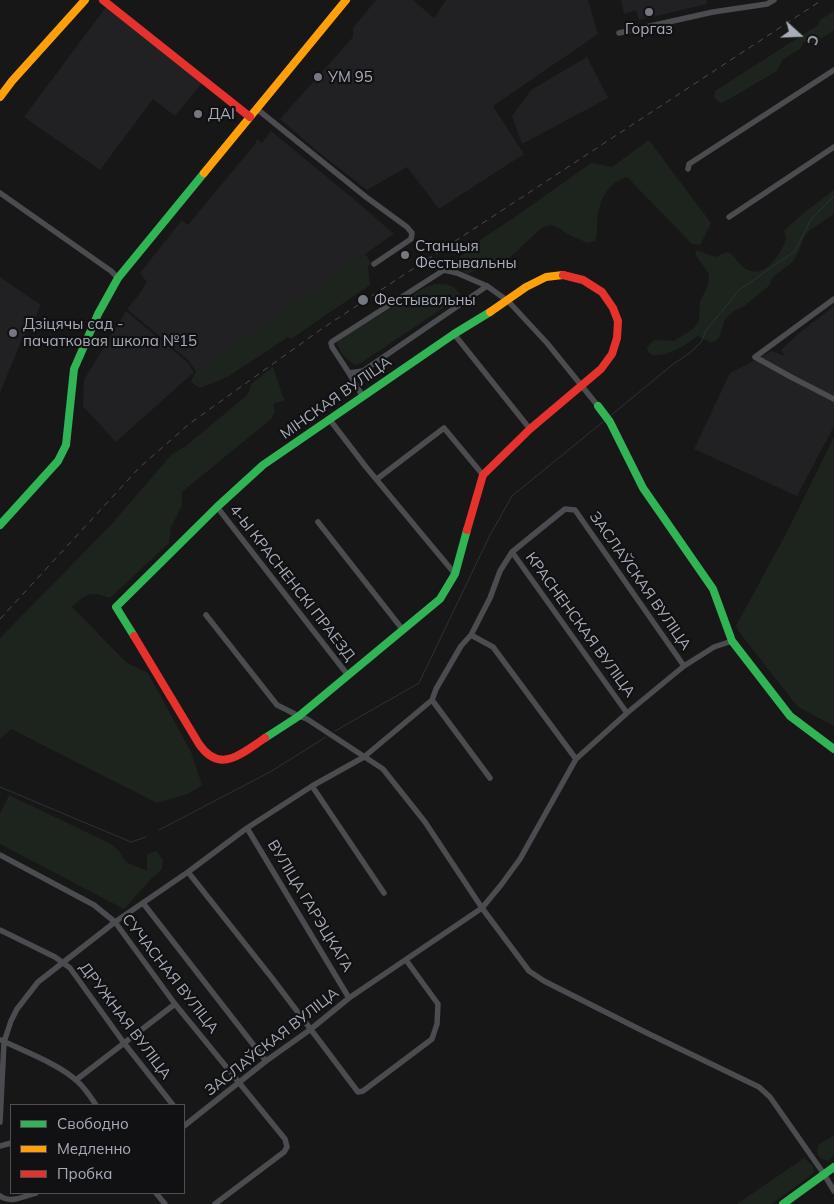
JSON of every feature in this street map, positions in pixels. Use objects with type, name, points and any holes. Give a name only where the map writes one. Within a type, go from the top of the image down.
[{"type":"street","points":[[69,16],[78,0]]},
{"type":"street","points":[[0,97],[85,0]]},
{"type":"street","points":[[103,0],[250,117]]},
{"type":"street","points":[[0,525],[58,461],[66,446],[74,369],[98,314],[118,278],[346,0]]},
{"type":"street","points":[[619,33],[713,12],[767,4],[774,0]]},
{"type":"street","points":[[688,169],[690,164],[834,70]]},
{"type":"street","points":[[257,109],[366,197],[407,227],[412,233],[411,239],[374,264]]},
{"type":"street","points":[[729,217],[834,147]]},
{"type":"street","points":[[0,192],[111,271],[118,278]]},
{"type":"street","points":[[363,397],[331,343],[444,270],[457,273],[487,286],[508,301],[547,343],[610,422],[643,488],[713,589],[732,641],[790,716],[834,750]]},
{"type":"street","name":"МІНСКАЯ ВУЛІЦА","points":[[299,716],[236,757],[227,760],[216,760],[208,755],[179,712],[134,634],[116,607],[217,507],[263,465],[454,334],[508,301],[526,287],[546,277],[563,276],[583,280],[602,292],[613,308],[618,321],[617,338],[612,354],[601,368],[580,385]]},
{"type":"street","points":[[349,373],[363,372],[487,286]]},
{"type":"street","points":[[834,299],[755,357],[834,399]]},
{"type":"street","points":[[454,334],[530,429]]},
{"type":"street","points":[[299,716],[347,674],[440,599],[452,582],[455,574],[483,475],[530,429],[580,385]]},
{"type":"street","points":[[330,420],[366,467],[455,574]]},
{"type":"street","points":[[377,478],[444,428],[483,475]]},
{"type":"street","name":"4-Ы КРАСНЕНСКІ ПРАЕЗД","points":[[217,507],[347,674]]},
{"type":"street","name":"КРАСНЕНСКАЯ ВУЛІЦА","points":[[0,1122],[2,1041],[10,1022],[27,995],[38,982],[115,922],[188,872],[247,828],[312,786],[364,757],[432,700],[436,689],[461,646],[471,635],[490,598],[500,571],[512,552],[565,509],[575,510]]},
{"type":"street","name":"ЗАСЛАЎСКАЯ ВУЛІЦА","points":[[575,510],[684,666]]},
{"type":"street","points":[[318,522],[403,630]]},
{"type":"street","name":"КРАСНЕНСКАЯ ВУЛІЦА","points":[[512,552],[627,713]]},
{"type":"street","points":[[206,614],[277,705],[308,719],[383,769],[425,822],[482,908],[529,971],[544,981],[647,1034],[759,1087],[770,1097],[834,1191]]},
{"type":"street","points":[[471,635],[493,647],[576,759]]},
{"type":"street","name":"ЗАСЛАЎСКАЯ ВУЛІЦА","points":[[185,1123],[311,1029],[349,998],[482,908],[502,886],[520,859],[576,759],[627,713],[684,666],[714,647],[732,641]]},
{"type":"street","points":[[432,700],[490,778]]},
{"type":"street","points":[[312,786],[384,893]]},
{"type":"street","name":"ВУЛІЦА ГАРЭЦКАГА","points":[[247,828],[349,998]]},
{"type":"street","name":"СУЧАСНАЯ ВУЛІЦА","points":[[0,855],[94,905],[115,922],[175,1004],[285,1139],[287,1147],[284,1152],[215,1204]]},
{"type":"street","points":[[188,872],[358,1092],[363,1091],[432,1039],[437,1024],[438,1004],[406,960]]},
{"type":"street","name":"СУЧАСНАЯ ВУЛІЦА","points":[[143,902],[266,1061]]},
{"type":"street","name":"ДРУЖНАЯ ВУЛІЦА","points":[[0,930],[63,962],[70,968],[124,1043],[172,1104]]},
{"type":"street","points":[[76,1080],[175,1004]]},
{"type":"street","points":[[2,1041],[76,1080],[86,1090],[95,1104]]},
{"type":"street","points":[[783,1204],[834,1167]]},
{"type":"street","points":[[0,1196],[10,1200],[32,1194]]},
{"type":"street","points":[[157,1194],[165,1204]]},
{"type":"shaded area","points":[[376,0],[413,0],[434,18],[446,0],[588,0],[598,34],[493,106],[524,154],[439,209],[407,167],[367,190],[280,119],[353,37],[353,28]]},
{"type":"shaded area","points":[[621,0],[707,0],[707,4],[639,20],[636,10],[624,14]]},
{"type":"shaded area","points":[[106,7],[202,83],[175,116],[153,99],[100,170],[24,117]]},
{"type":"shaded area","points":[[834,11],[834,31],[812,43],[804,42],[800,49],[782,60],[777,71],[724,102],[720,103],[714,98],[715,91],[818,25],[820,20]]},
{"type":"shaded area","points":[[134,32],[150,45],[148,48],[133,38]]},
{"type":"shaded area","points":[[587,57],[608,98],[522,144],[512,116],[531,90]]},
{"type":"shaded area","points":[[271,131],[394,234],[196,371],[189,361],[127,309],[147,282],[140,273],[182,220],[188,225],[255,144],[257,139],[262,143]]},
{"type":"shaded area","points":[[649,140],[711,223],[700,245],[692,244],[627,177],[613,184],[604,195],[599,209],[595,241],[587,243],[551,225],[539,230],[497,267],[467,274],[452,264],[477,242],[591,163],[612,167]]},
{"type":"shaded area","points":[[834,190],[834,214],[808,232],[794,260],[773,278],[770,285],[725,319],[719,338],[710,342],[698,336],[664,354],[652,355],[648,352],[647,347],[654,340],[674,341],[693,329],[699,321],[700,301],[707,288],[709,274],[695,254],[697,250],[715,257],[728,252],[748,270],[754,272],[764,270],[772,263],[781,250],[786,239],[784,231],[801,215]]},
{"type":"shaded area","points":[[365,254],[371,262],[368,267],[370,285],[291,339],[288,337],[229,376],[200,388],[191,382],[196,371]]},
{"type":"shaded area","name":"Дзіцячы сад - пачатковая школа №15","points":[[0,277],[41,305],[31,327],[22,339],[0,393]]},
{"type":"shaded area","points":[[435,284],[450,286],[456,289],[461,296],[361,363],[354,365],[342,354],[337,344],[338,340],[426,287]]},
{"type":"shaded area","points":[[834,306],[834,426],[797,496],[694,449],[730,373],[772,351],[785,356],[781,350],[799,333]]},
{"type":"shaded area","points":[[126,311],[187,362],[194,372],[116,442],[83,406],[84,380]]},
{"type":"shaded area","points":[[273,367],[285,400],[273,404],[275,412],[271,419],[182,492],[182,505],[171,527],[169,543],[110,598],[93,594],[85,596],[72,607],[127,663],[148,673],[191,752],[202,785],[188,794],[157,803],[11,729],[0,739],[0,638],[110,526],[172,454],[186,446],[246,396],[251,384]]},
{"type":"shaded area","points":[[834,437],[834,726],[798,707],[736,626],[788,530]]},
{"type":"shaded area","points":[[9,795],[111,844],[120,852],[126,862],[147,871],[147,855],[157,851],[163,861],[162,869],[124,909],[0,844],[0,814]]},
{"type":"shaded area","points":[[834,1135],[834,1156],[828,1161],[822,1159],[818,1156],[818,1145]]},
{"type":"shaded area","points":[[804,1158],[813,1166],[814,1172],[771,1204],[737,1204]]},
{"type":"waterway","points":[[609,417],[672,365],[691,352],[702,341],[705,332],[739,290],[795,251],[811,219],[834,196]]},
{"type":"waterway","points":[[335,731],[419,683],[490,535],[512,496],[604,421]]},
{"type":"waterway","points":[[159,830],[270,772],[326,737]]},
{"type":"waterway","points":[[0,787],[131,842],[146,837]]},
{"type":"railway","points":[[0,619],[139,468],[189,424],[323,328],[822,0]]},
{"type":"traffic: fast","points":[[0,525],[58,461],[66,445],[74,369],[98,314],[118,278],[204,173]]},
{"type":"traffic: fast","points":[[134,636],[116,607],[217,507],[263,465],[454,334],[490,312]]},
{"type":"traffic: fast","points":[[598,406],[610,422],[643,488],[713,589],[732,641],[790,716],[834,749]]},
{"type":"traffic: fast","points":[[265,738],[299,716],[440,599],[455,574],[467,530]]},
{"type":"traffic: fast","points":[[783,1204],[834,1167]]},
{"type":"traffic: slow","points":[[0,97],[12,81],[85,0]]},
{"type":"traffic: slow","points":[[204,173],[346,0]]},
{"type":"traffic: slow","points":[[490,312],[526,287],[546,277],[563,275]]},
{"type":"traffic: jam","points":[[103,0],[250,117]]},
{"type":"traffic: jam","points":[[467,530],[483,475],[530,429],[601,369],[612,354],[617,338],[618,321],[613,308],[602,292],[583,280],[563,275]]},
{"type":"traffic: jam","points":[[134,636],[199,744],[207,753],[223,760],[231,758],[240,755],[265,738]]},
{"type":"place","name":"Горгаз","points":[[649,12]]},
{"type":"place","name":"УМ 95","points":[[318,77]]},
{"type":"place","name":"ДАІ","points":[[198,114]]},
{"type":"place","name":"Станцыя Фестывальны","points":[[405,255]]},
{"type":"place","name":"Фестывальны","points":[[363,300]]},
{"type":"place","name":"Дзіцячы сад - пачатковая школа №15","points":[[13,333]]}]
